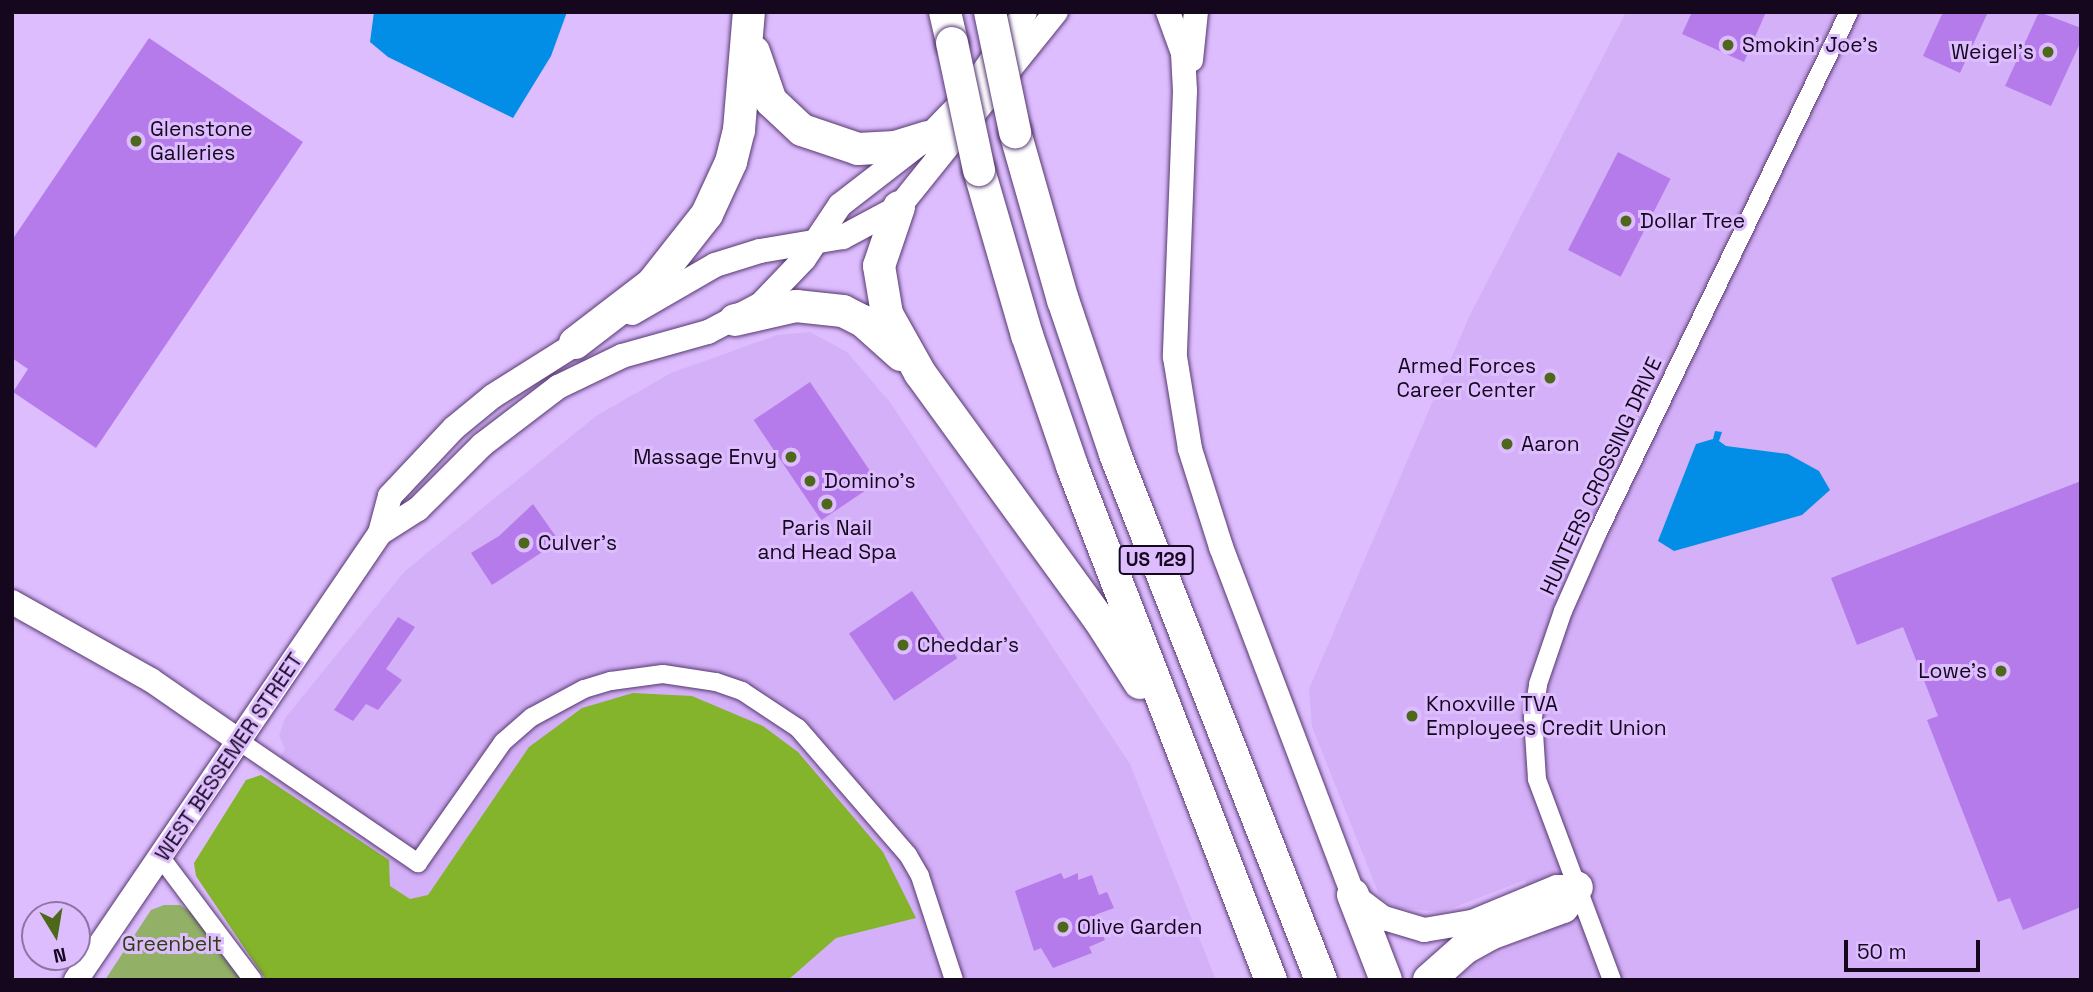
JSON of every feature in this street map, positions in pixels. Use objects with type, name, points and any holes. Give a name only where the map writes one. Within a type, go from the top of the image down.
[{"type":"highway","points":[[750,12],[755,62],[764,88],[785,117],[802,130],[858,149],[895,147],[928,138]]},
{"type":"highway","points":[[575,343],[652,284],[707,214],[731,162],[739,130],[750,12]]},
{"type":"highway","name":"US 129","points":[[945,12],[979,170],[1007,273],[1058,427],[1270,980]]},
{"type":"highway","name":"US 129","points":[[990,12],[1015,132],[1063,300],[1111,442],[1321,980]]},
{"type":"highway","points":[[899,208],[882,247],[880,289],[887,314],[920,373],[1099,619],[1184,756]]},
{"type":"highway","points":[[735,320],[796,306],[843,311],[880,334],[920,373]]},
{"type":"highway","points":[[1429,980],[1465,948],[1490,934],[1563,907],[1577,887]]},
{"type":"highway","points":[[1353,895],[1385,980]]},
{"type":"main road","name":"WEST BESSEMER STREET","points":[[380,533],[418,509],[482,445],[558,387],[622,356],[708,332],[735,320],[779,286],[813,245],[840,205],[928,138],[989,69],[1025,12]]},
{"type":"main road","name":"WEST BESSEMER STREET","points":[[76,980],[162,859],[380,533],[390,496],[454,428],[493,396],[575,343],[715,265],[760,251],[813,245],[873,225],[899,208],[1056,12]]},
{"type":"main road","points":[[1168,12],[1183,53],[1185,91],[1175,357],[1190,449],[1216,535],[1353,895],[1384,918],[1424,930],[1472,922],[1557,887],[1577,887]]},
{"type":"main road","points":[[1185,91],[1196,12]]},
{"type":"main road","points":[[12,602],[151,680],[239,741]]},
{"type":"street","name":"HUNTERS CROSSING DRIVE","points":[[1612,980],[1548,812],[1533,746],[1535,706],[1550,644],[1598,532],[1849,12]]},
{"type":"street","points":[[239,741],[418,863],[503,742],[540,712],[583,689],[638,676],[663,674],[716,682],[742,691],[798,729],[908,855],[920,876],[954,980]]},
{"type":"street","points":[[162,859],[253,980]]},
{"type":"shaded area","points":[[1626,12],[2081,12],[2081,980],[1452,980],[1489,957],[1545,935],[1525,880],[1442,912],[1397,908],[1380,897],[1312,727],[1309,689],[1469,317]]},
{"type":"shaded area","points":[[810,332],[847,352],[890,402],[1130,764],[1216,980],[274,980],[212,900],[196,876],[194,863],[246,780],[269,777],[285,749],[279,736],[285,718],[405,571],[596,416],[671,373],[777,335]]},
{"type":"green space","points":[[633,693],[692,696],[763,726],[798,752],[883,852],[916,918],[836,938],[788,980],[266,980],[196,876],[194,863],[246,780],[261,775],[389,860],[390,886],[410,899],[428,895],[529,747],[582,708]]},
{"type":"green space","name":"Greenbelt","points":[[164,905],[180,905],[195,915],[245,980],[105,980],[151,910]]},
{"type":"water","points":[[374,12],[567,12],[551,56],[513,118],[388,57],[370,42]]},
{"type":"water","points":[[1715,431],[1722,432],[1719,441],[1726,446],[1788,454],[1819,471],[1830,490],[1802,515],[1674,551],[1658,541],[1696,444],[1713,439]]},
{"type":"building","points":[[1692,12],[1766,12],[1744,62],[1682,34]]},
{"type":"building","points":[[1943,12],[1988,12],[1960,73],[1923,56]]},
{"type":"building","points":[[2039,12],[2081,28],[2081,41],[2051,106],[2005,86]]},
{"type":"building","points":[[149,38],[303,142],[96,448],[13,392],[28,369],[12,358],[12,240]]},
{"type":"building","points":[[1618,152],[1671,179],[1621,277],[1568,250]]},
{"type":"building","points":[[810,382],[878,482],[821,520],[754,420]]},
{"type":"building","name":"Lowe's","points":[[2081,481],[2081,907],[2023,930],[2010,898],[1998,902],[1927,720],[1938,716],[1903,627],[1857,645],[1831,578]]},
{"type":"building","points":[[533,504],[559,541],[492,585],[471,553],[499,536]]},
{"type":"building","name":"Cheddar's","points":[[912,591],[957,658],[894,701],[849,633]]},
{"type":"building","points":[[398,617],[415,627],[386,669],[402,680],[378,710],[366,704],[353,721],[334,710]]},
{"type":"building","name":"Olive Garden","points":[[1061,873],[1064,879],[1078,873],[1078,880],[1092,875],[1099,895],[1107,892],[1114,908],[1095,915],[1105,940],[1089,947],[1092,953],[1053,968],[1041,948],[1034,951],[1015,891]]},
{"type":"place","name":"Smokin' Joe's","points":[[1728,45]]},
{"type":"place","name":"Weigel's","points":[[2048,52]]},
{"type":"place","name":"Glenstone Galleries","points":[[136,141]]},
{"type":"place","name":"Dollar Tree","points":[[1626,221]]},
{"type":"place","name":"Armed Forces Career Center","points":[[1550,378]]},
{"type":"place","name":"Aaron","points":[[1507,444]]},
{"type":"place","name":"Massage Envy","points":[[791,457]]},
{"type":"place","name":"Domino's","points":[[810,481]]},
{"type":"place","name":"Paris Nail and Head Spa","points":[[827,504]]},
{"type":"place","name":"Culver's","points":[[524,543]]},
{"type":"place","name":"Cheddar's","points":[[903,645]]},
{"type":"place","name":"Lowe's","points":[[2001,671]]},
{"type":"place","name":"Knoxville TVA Employees Credit Union","points":[[1412,716]]},
{"type":"place","name":"Olive Garden","points":[[1063,927]]}]
